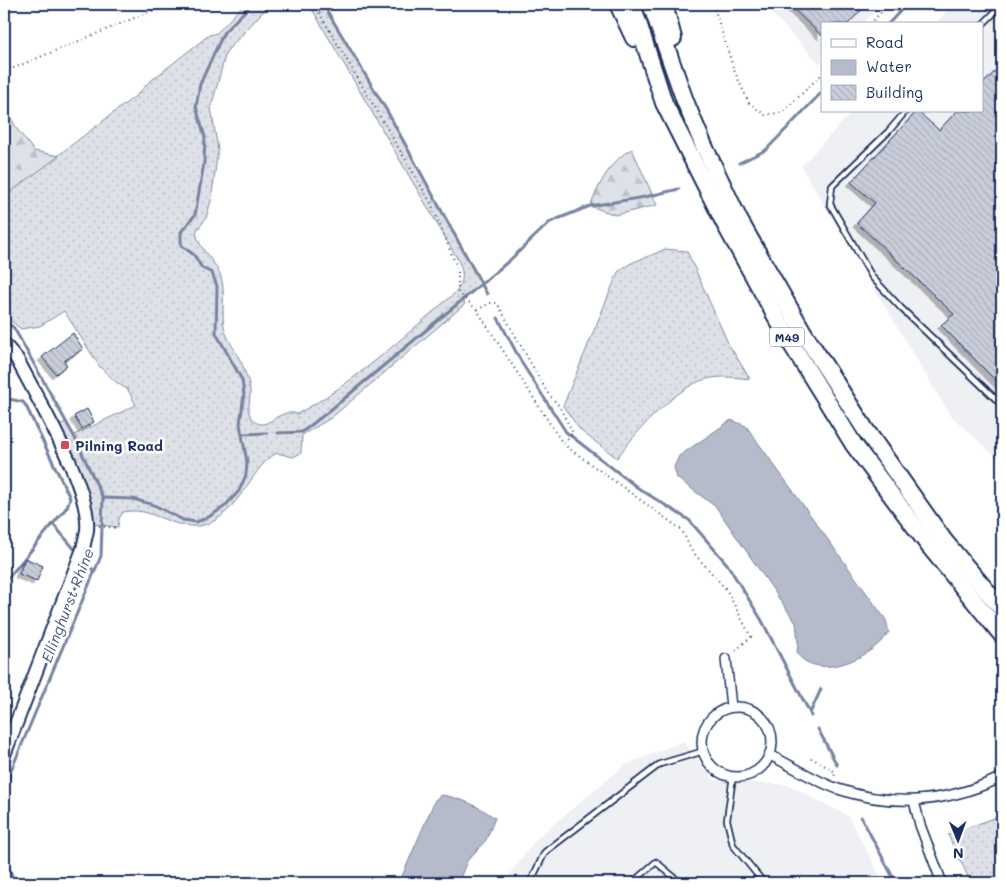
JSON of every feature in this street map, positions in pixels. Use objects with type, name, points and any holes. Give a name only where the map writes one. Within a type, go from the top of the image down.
[{"type":"highway","name":"M49","points":[[618,4],[664,103],[726,226],[769,305],[854,444],[930,547],[1002,635]]},
{"type":"highway","name":"M49","points":[[632,4],[664,103]]},
{"type":"highway","name":"M49","points":[[651,4],[685,101],[703,144],[739,220],[808,340],[865,429],[945,542],[1002,609]]},
{"type":"highway","name":"M49","points":[[664,4],[703,144]]},
{"type":"main road","points":[[4,344],[17,359],[70,464],[79,488],[87,528],[78,563],[4,755]]},
{"type":"street","points":[[726,659],[731,707]]},
{"type":"street","points":[[731,707],[742,707],[752,710],[764,720],[771,734],[770,755],[755,772],[744,776],[733,776],[714,768],[704,751],[702,740],[705,728],[711,718],[720,711],[731,707]]},
{"type":"street","points":[[770,755],[837,789],[876,799],[914,801],[957,795],[1002,777]]},
{"type":"street","points":[[914,801],[920,826],[942,883]]},
{"type":"lane","points":[[984,23],[1002,4]]},
{"type":"lane","points":[[905,112],[888,132],[832,186],[830,204],[872,277],[901,308],[1002,404]]},
{"type":"lane","points":[[530,883],[545,852],[644,776],[660,764],[704,751]]},
{"type":"lane","points":[[733,776],[727,820],[733,845],[764,883]]},
{"type":"lane","points":[[632,883],[656,862],[681,883]]},
{"type":"path","points":[[4,72],[168,4]]},
{"type":"path","points":[[314,4],[432,203],[458,270],[458,292],[477,310],[563,444],[682,530],[692,550],[726,590],[751,637],[726,659]]},
{"type":"path","points":[[713,4],[734,70],[749,103],[765,114],[783,112],[821,75]]},
{"type":"path","points":[[872,22],[889,4]]},
{"type":"path","points":[[477,310],[490,303],[497,303],[546,392],[559,406],[573,433],[563,444]]},
{"type":"path","points":[[97,526],[116,528]]},
{"type":"path","points":[[812,758],[834,771],[837,789]]},
{"type":"shaded area","points":[[763,4],[882,4],[864,22],[821,22],[820,64]]},
{"type":"shaded area","points":[[953,4],[1002,4],[1002,462],[950,415],[801,166],[852,112],[984,112],[984,22],[937,22]]},
{"type":"shaded area","points":[[683,741],[714,780],[789,785],[848,816],[884,883],[503,883],[536,839],[625,765]]},
{"type":"green space","points":[[244,4],[270,4],[226,52],[211,108],[218,150],[211,201],[206,218],[196,232],[200,244],[220,274],[223,288],[225,331],[241,362],[248,382],[250,389],[249,413],[253,420],[263,424],[284,414],[297,414],[339,388],[379,358],[455,293],[462,280],[462,272],[457,258],[309,4],[323,4],[387,111],[482,283],[462,299],[465,304],[331,418],[302,435],[301,453],[293,457],[277,453],[270,457],[230,508],[219,518],[206,524],[191,526],[143,512],[130,511],[123,512],[119,519],[118,527],[94,524],[57,426],[66,422],[74,435],[136,405],[128,390],[100,367],[64,311],[40,326],[21,329],[4,315],[4,197],[138,94],[148,83],[209,35],[217,33]]},
{"type":"green space","points":[[4,105],[17,129],[34,151],[59,156],[4,197]]},
{"type":"green space","points":[[632,149],[657,205],[616,215],[590,206],[611,166]]},
{"type":"green space","points":[[665,249],[687,251],[728,343],[750,379],[718,377],[700,381],[689,387],[654,415],[633,437],[617,458],[581,431],[563,406],[618,272],[634,262]]},
{"type":"green space","points":[[1002,815],[1002,883],[971,883],[948,835]]},
{"type":"water","points":[[731,420],[746,426],[886,620],[889,632],[871,650],[859,657],[846,663],[819,666],[807,662],[797,654],[796,623],[716,507],[677,478],[674,467],[679,456]]},
{"type":"water","points":[[441,795],[470,803],[495,818],[486,840],[467,861],[458,883],[399,883],[435,800]]},
{"type":"building","points":[[788,4],[867,4],[850,22],[821,22],[821,35]]},
{"type":"building","points":[[1002,64],[1002,387],[941,325],[954,314],[857,223],[875,203],[851,182],[916,112],[939,130],[956,112],[984,112],[984,83]]},
{"type":"building","points":[[73,333],[83,349],[64,361],[67,365],[56,374],[42,357]]},
{"type":"building","points":[[87,409],[94,422],[82,429],[74,416]]},
{"type":"building","points":[[25,558],[43,566],[37,581],[19,574]]},
{"type":"waterway","points":[[103,498],[133,499],[154,505],[183,520],[196,522],[207,518],[224,507],[239,491],[246,475],[247,462],[240,424],[244,394],[242,380],[216,333],[217,286],[212,273],[202,268],[194,255],[181,245],[181,232],[195,215],[204,163],[205,137],[196,107],[200,84],[224,32],[252,4]]},
{"type":"waterway","points":[[323,4],[387,111],[487,294]]},
{"type":"waterway","points":[[890,22],[907,4]]},
{"type":"waterway","points":[[739,163],[766,150],[821,93]]},
{"type":"waterway","points":[[278,433],[302,432],[328,412],[510,260],[550,222],[590,206],[679,189]]},
{"type":"waterway","points":[[498,318],[523,365],[566,432],[638,488],[689,520],[727,564],[761,619],[810,713]]},
{"type":"waterway","name":"Ellinghurst Rhine","points":[[4,320],[14,328],[74,436],[103,498],[101,556],[12,768],[4,794]]},
{"type":"waterway","points":[[4,398],[23,402],[26,406],[70,498],[67,507],[4,583]]},
{"type":"waterway","points":[[242,434],[267,433]]},
{"type":"waterway","points":[[53,524],[77,552]]},
{"type":"waterway","points":[[83,559],[94,571]]},
{"type":"waterway","points":[[811,716],[810,713],[821,689]]},
{"type":"waterway","points":[[818,729],[837,765]]},
{"type":"waterway","points":[[861,817],[896,883]]},
{"type":"waterway","name":"Ellinghurst Rhine","points":[[4,855],[15,883]]},
{"type":"place","name":"Pilning Road","points":[[65,445]]}]
